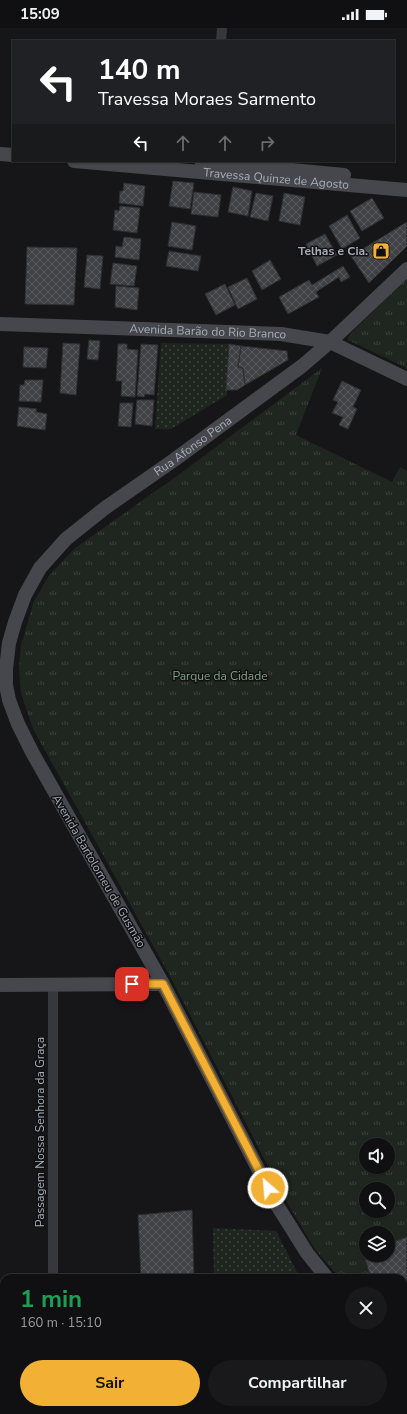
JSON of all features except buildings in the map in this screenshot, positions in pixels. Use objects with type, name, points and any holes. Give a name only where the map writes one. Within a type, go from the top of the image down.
[{"type":"main road","name":"Travessa Quinze de Agosto","points":[[96,162],[216,165],[407,181]]},
{"type":"main road","name":"Travessa Quinze de Agosto","points":[[205,162],[216,165],[407,190]]},
{"type":"main road","name":"Rua Afonso Pena","points":[[9,643],[24,595],[40,568],[66,538],[104,508],[174,460],[302,366],[330,342],[407,269]]},
{"type":"main road","name":"Avenida Barão do Rio Branco","points":[[0,324],[281,334],[330,342],[407,379]]},
{"type":"main road","name":"Avenida Bartolomeu de Gusmão","points":[[9,643],[6,685],[9,700],[18,724],[32,752],[163,984],[275,1202],[307,1253],[323,1274]]},
{"type":"main road","points":[[0,985],[163,984]]},
{"type":"street","points":[[221,40],[222,28]]},
{"type":"street","name":"Passagem Nossa Senhora da Graça","points":[[53,985],[53,1274]]},
{"type":"green space","points":[[407,278],[407,368],[348,340],[348,337]]},
{"type":"green space","points":[[161,343],[229,344],[227,395],[171,429],[155,429]]},
{"type":"green space","name":"Parque da Cidade","points":[[322,368],[296,435],[392,482],[400,467],[407,471],[407,1274],[337,1274],[314,1248],[284,1197],[172,980],[33,729],[21,693],[19,667],[21,645],[34,601],[48,577],[74,549],[181,473]]},
{"type":"green space","points":[[213,1228],[276,1231],[298,1274],[214,1274]]},
{"type":"place","name":"Telhas e Cia.","points":[[381,251]]},
{"type":"route","points":[[132,984],[163,984],[268,1188]]}]
